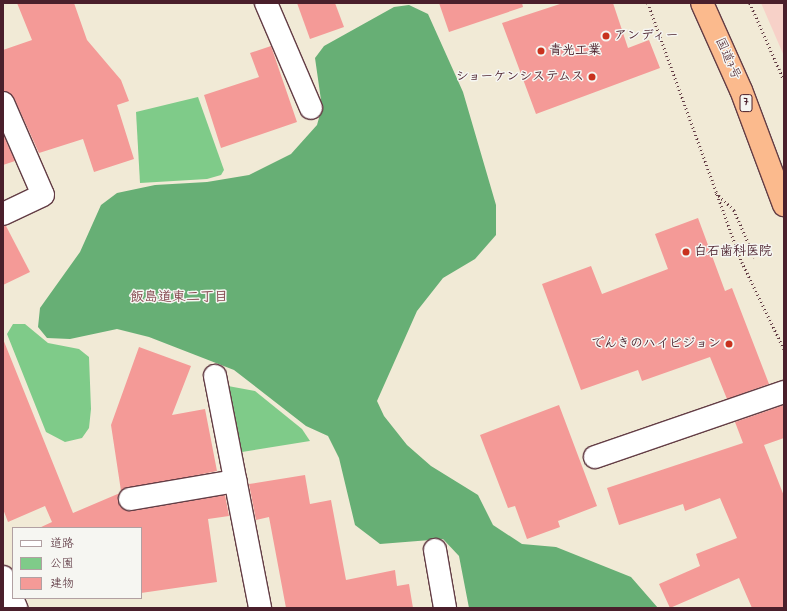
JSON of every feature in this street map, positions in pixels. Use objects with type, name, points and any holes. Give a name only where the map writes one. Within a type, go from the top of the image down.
[{"type":"highway","name":"国道7号","points":[[702,3],[741,90],[784,206]]},
{"type":"street","points":[[266,3],[311,108]]},
{"type":"street","points":[[3,103],[43,196],[3,214]]},
{"type":"street","points":[[215,376],[260,608]]},
{"type":"street","points":[[595,457],[784,392]]},
{"type":"street","points":[[130,499],[235,481]]},
{"type":"street","points":[[435,550],[445,608]]},
{"type":"street","points":[[3,577],[11,606]]},
{"type":"path","points":[[648,3],[715,192],[742,262],[784,349]]},
{"type":"path","points":[[750,3],[784,80]]},
{"type":"path","points":[[715,192],[734,210],[755,258]]},
{"type":"shaded area","points":[[761,3],[784,3],[784,56]]},
{"type":"green space","points":[[409,5],[428,14],[463,92],[496,205],[496,235],[475,259],[443,278],[417,311],[377,401],[384,416],[407,445],[431,466],[478,495],[493,525],[522,544],[556,547],[631,577],[658,608],[469,608],[459,556],[443,539],[380,544],[355,525],[339,458],[328,436],[306,426],[234,370],[149,337],[117,329],[70,339],[47,338],[38,327],[40,308],[80,252],[101,205],[117,193],[155,185],[207,182],[249,175],[291,154],[317,125],[322,107],[315,58],[324,46],[394,7]]},
{"type":"green space","points":[[198,97],[224,170],[221,175],[207,179],[140,183],[136,112]]},
{"type":"green space","points":[[13,324],[25,324],[48,343],[79,349],[89,357],[91,409],[89,428],[82,438],[65,442],[46,432],[7,334]]},
{"type":"green space","points":[[228,386],[255,391],[302,429],[310,441],[242,452]]},
{"type":"building","points":[[17,3],[74,3],[87,40],[121,80],[129,101],[117,105],[134,159],[94,172],[83,139],[39,153],[14,98],[3,91],[3,50],[32,40]]},
{"type":"building","points":[[297,3],[335,3],[344,27],[310,39]]},
{"type":"building","points":[[439,3],[522,3],[523,7],[449,32]]},
{"type":"building","points":[[563,3],[613,3],[628,48],[649,40],[660,68],[536,114],[502,23]]},
{"type":"building","points":[[271,46],[297,122],[221,148],[204,95],[259,77],[250,53]]},
{"type":"building","points":[[3,134],[15,161],[3,165]]},
{"type":"building","points":[[698,218],[725,291],[732,288],[769,384],[727,399],[710,357],[642,381],[638,370],[581,390],[542,284],[591,266],[602,294],[668,269],[655,234]]},
{"type":"building","points":[[3,226],[6,226],[30,272],[3,285]]},
{"type":"building","points":[[3,339],[73,513],[120,493],[120,507],[132,511],[225,495],[229,516],[208,519],[217,582],[142,593],[142,527],[41,527],[52,522],[45,506],[8,522],[3,509]]},
{"type":"building","points":[[139,347],[191,366],[172,415],[205,409],[217,471],[121,491],[111,425]]},
{"type":"building","points":[[559,405],[597,506],[558,521],[560,527],[527,539],[515,506],[508,508],[480,435]]},
{"type":"building","points":[[784,405],[784,438],[764,445],[784,496],[784,608],[752,608],[739,578],[670,608],[659,584],[700,566],[696,554],[737,538],[720,498],[685,511],[683,504],[619,525],[607,488],[743,443],[735,422]]},
{"type":"building","points":[[305,475],[310,504],[331,500],[346,580],[395,570],[397,586],[409,584],[413,608],[286,608],[269,517],[256,520],[249,484]]},
{"type":"place","name":"アンディー","points":[[606,36]]},
{"type":"place","name":"青光工業","points":[[541,51]]},
{"type":"place","name":"ショーケンシステムス","points":[[592,77]]},
{"type":"place","name":"白石歯科医院","points":[[686,252]]},
{"type":"place","name":"でんきのハイビジョン","points":[[729,344]]},
{"type":"district","name":"飯島道東二丁目","points":[[179,298]]}]
